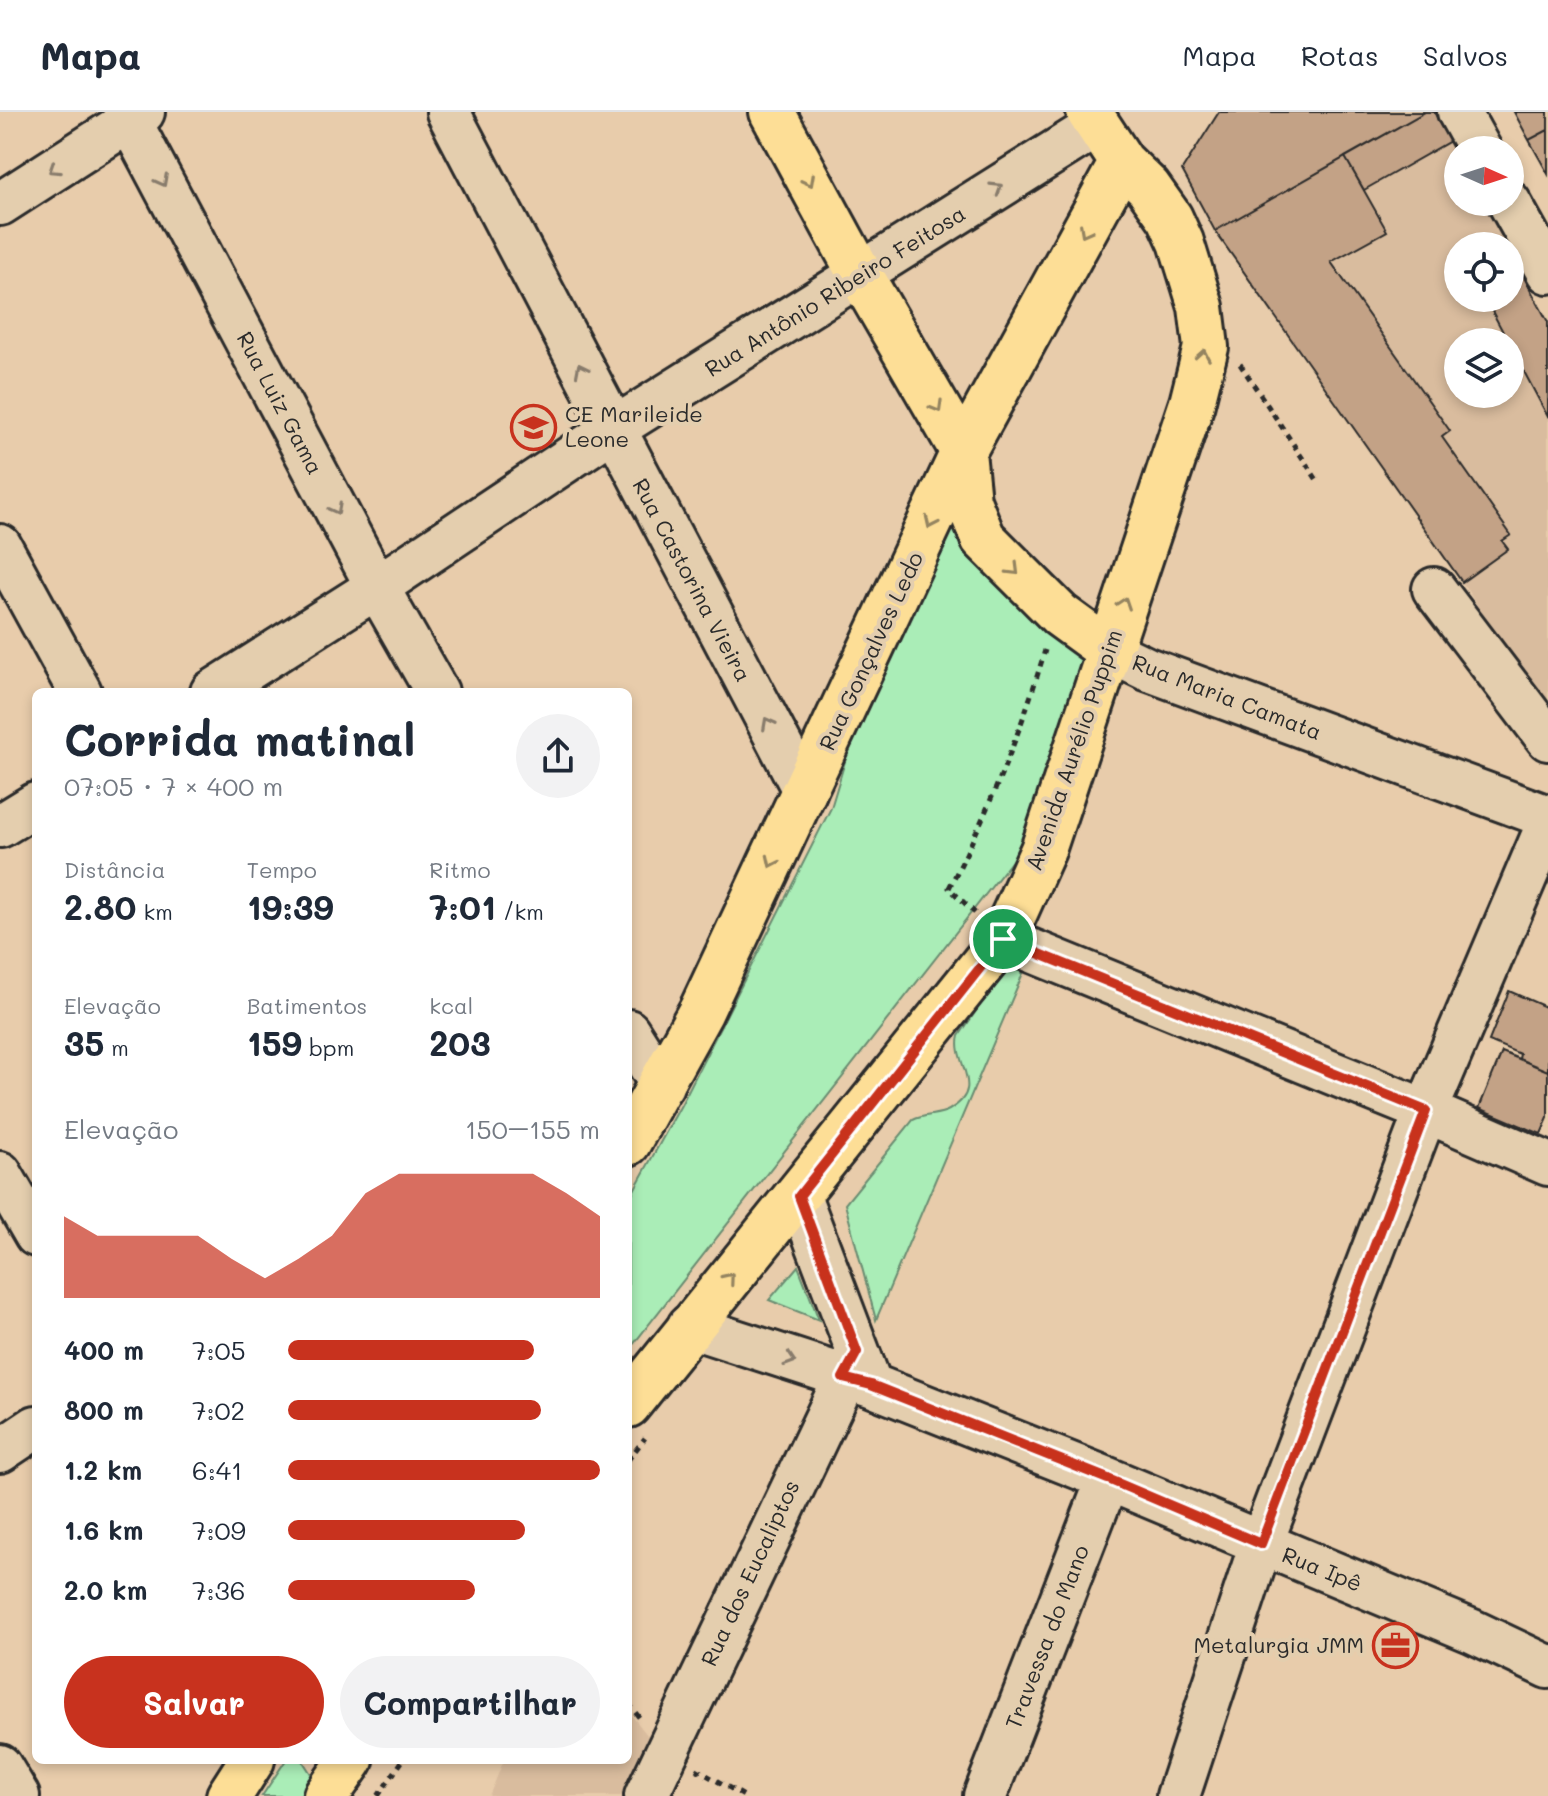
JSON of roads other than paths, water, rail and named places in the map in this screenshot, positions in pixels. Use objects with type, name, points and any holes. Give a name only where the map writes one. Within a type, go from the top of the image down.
[{"type":"main road","name":"Rua Maria Camata","points":[[772,112],[860,274],[963,452],[968,501],[983,538],[1060,615],[1108,650]]},
{"type":"main road","name":"Avenida Aurélio Puppim","points":[[632,1400],[1003,939],[1043,850],[1192,403],[1206,347],[1201,307],[1181,242],[1170,218],[1148,187],[1122,162],[1092,119]]},
{"type":"main road","name":"Rua Gonçalves Ledo","points":[[632,1136],[701,1011],[963,452],[1004,383],[1122,162]]},
{"type":"main road","points":[[229,1796],[249,1764]]},
{"type":"street","name":"Rua Castorina Vieira","points":[[448,112],[612,430],[805,792]]},
{"type":"street","points":[[1459,112],[1472,136]]},
{"type":"street","points":[[0,204],[133,115]]},
{"type":"street","name":"Rua Luiz Gama","points":[[133,115],[377,587],[435,688]]},
{"type":"street","name":"Rua Antônio Ribeiro Feitosa","points":[[218,688],[377,587],[612,430],[860,274],[1092,119]]},
{"type":"street","points":[[1517,216],[1548,272]]},
{"type":"street","points":[[0,546],[78,688]]},
{"type":"street","points":[[1434,589],[1548,739]]},
{"type":"street","name":"Rua Maria Camata","points":[[1108,650],[1147,669],[1548,817]]},
{"type":"street","points":[[0,826],[32,806]]},
{"type":"street","points":[[1178,1796],[1261,1544],[1426,1111],[1548,824]]},
{"type":"street","points":[[1003,939],[1426,1111],[1548,1164]]},
{"type":"street","points":[[632,1040],[662,1085]]},
{"type":"street","points":[[0,1173],[32,1228]]},
{"type":"street","points":[[799,1196],[857,1372]]},
{"type":"street","name":"Rua Ipê","points":[[689,1326],[857,1372],[1472,1631],[1548,1667]]},
{"type":"street","name":"Rua dos Eucaliptos","points":[[646,1796],[857,1372]]},
{"type":"street","points":[[0,1451],[32,1430]]},
{"type":"street","name":"Travessa do Mano","points":[[985,1796],[1108,1479]]},
{"type":"street","points":[[0,1766],[18,1796]]},
{"type":"place","name":"CE Marileide Leone","points":[[534,427]]},
{"type":"place","name":"Metalurgia JMM","points":[[1395,1645]]}]
